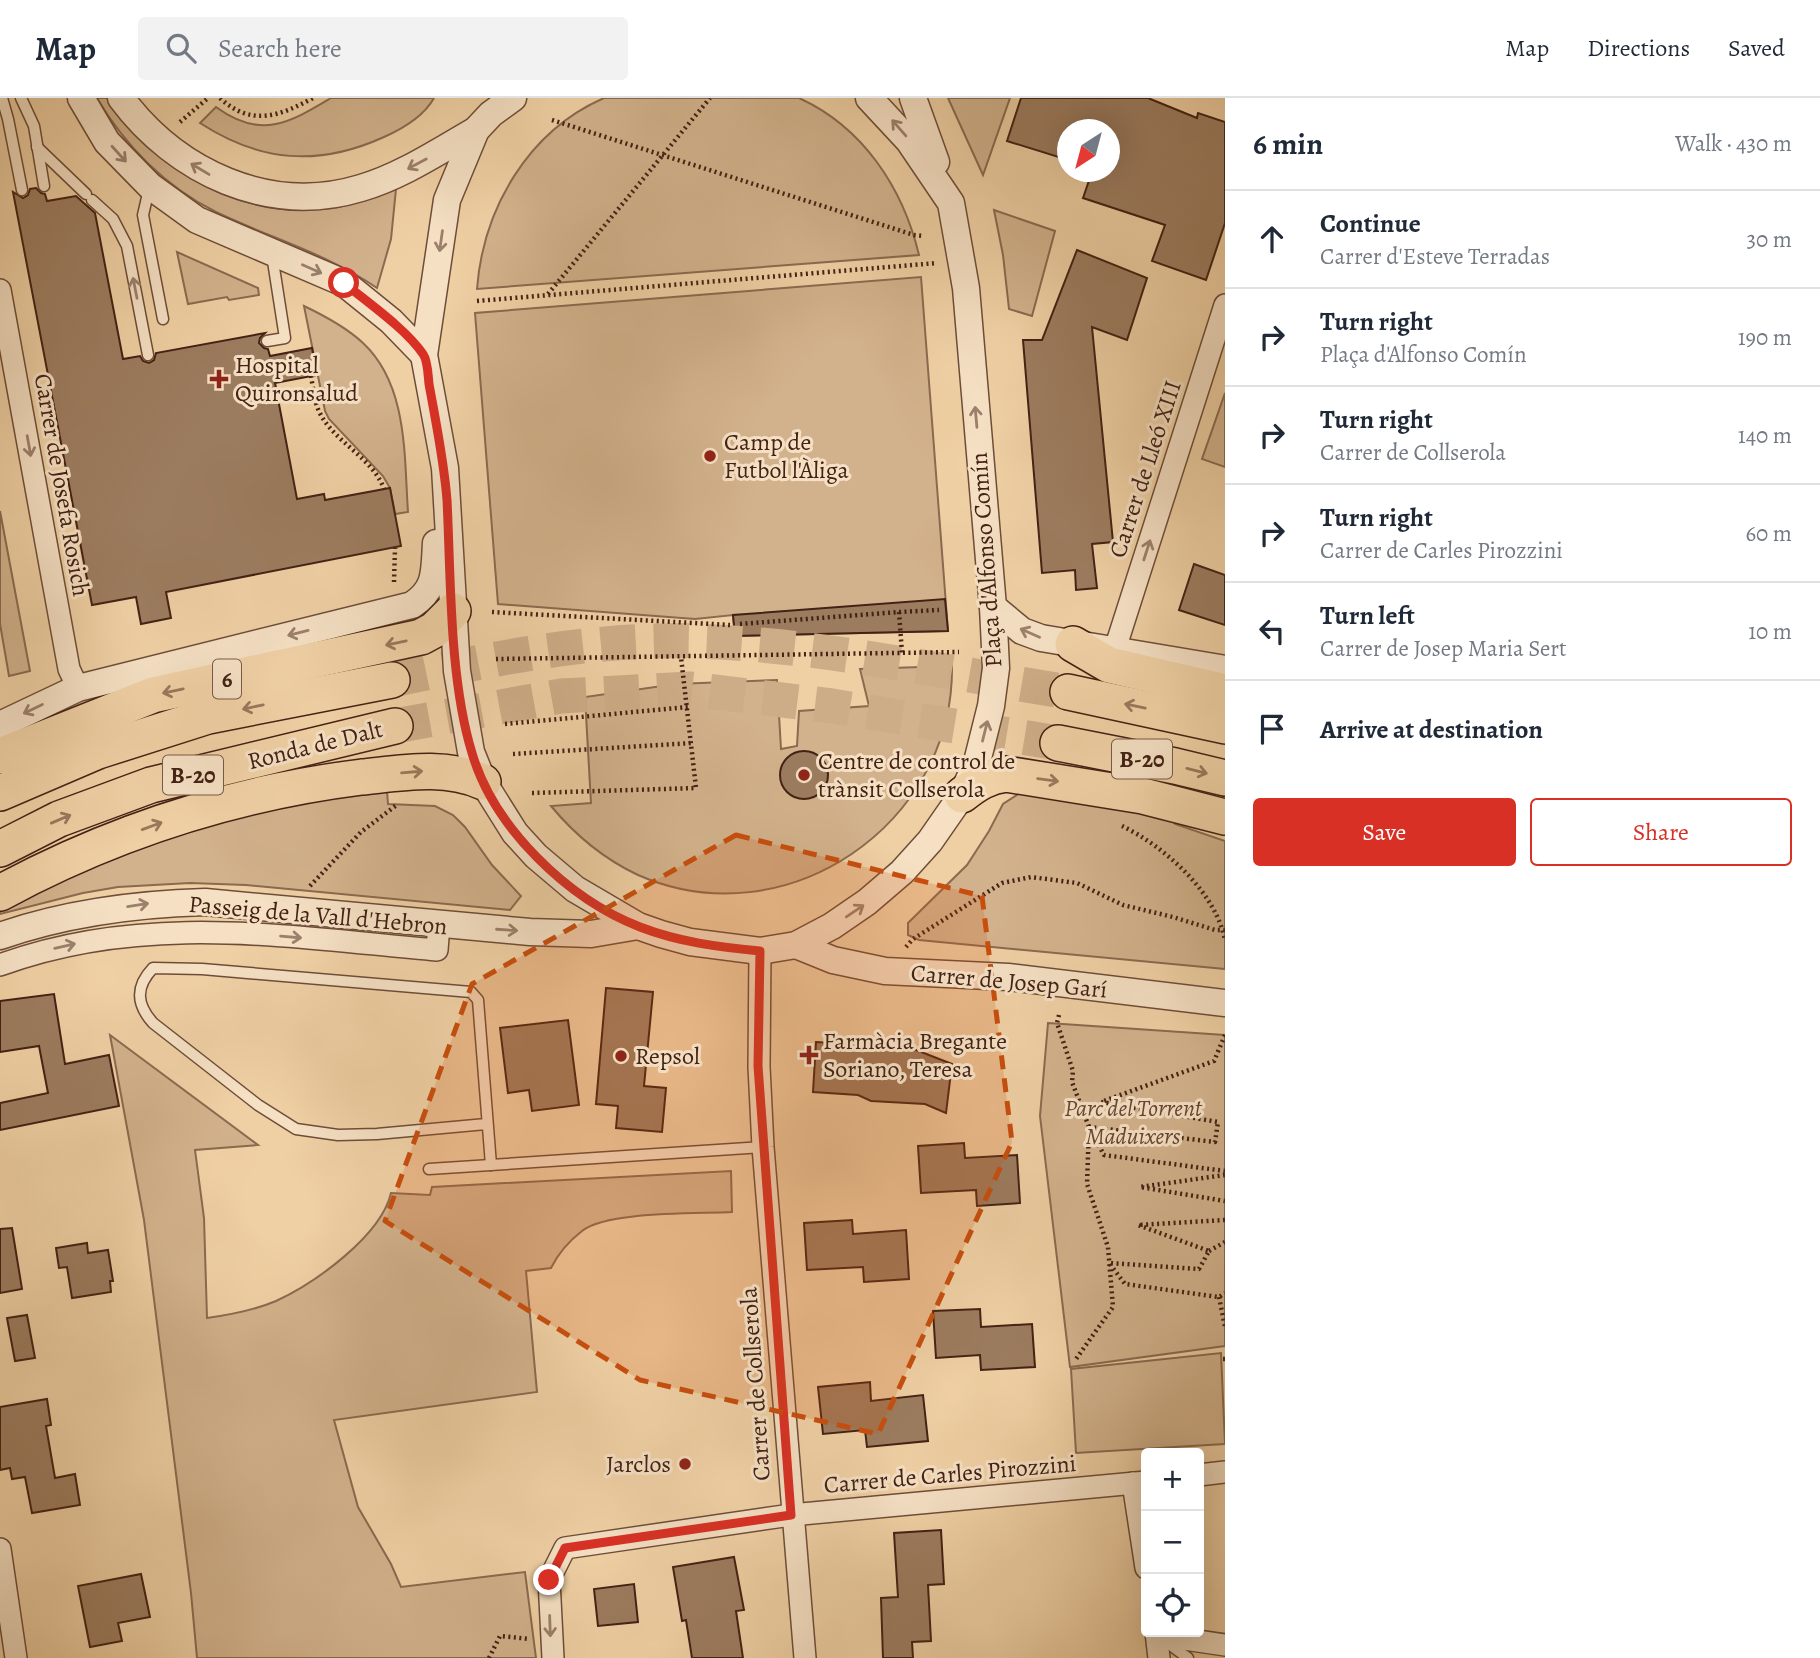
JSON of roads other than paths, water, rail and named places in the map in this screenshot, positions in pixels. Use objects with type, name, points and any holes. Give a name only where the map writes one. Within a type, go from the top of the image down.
[{"type":"highway","name":"6","points":[[0,757],[153,695],[421,637],[434,630],[453,611]]},
{"type":"highway","points":[[1073,644],[1109,665],[1225,692]]},
{"type":"highway","name":"Ronda de Dalt","points":[[0,793],[98,751],[208,716],[392,680]]},
{"type":"highway","name":"B-20","points":[[1068,692],[1225,726]]},
{"type":"highway","name":"Ronda de Dalt","points":[[0,849],[60,819],[151,785],[395,726]]},
{"type":"highway","name":"B-20","points":[[1058,743],[1175,766],[1225,779]]},
{"type":"highway","points":[[0,893],[115,839],[179,816],[243,799],[344,780],[425,771],[458,774],[483,782]]},
{"type":"highway","points":[[962,795],[994,775],[1019,775],[1143,796],[1225,817]]},
{"type":"street","points":[[81,98],[107,142],[150,186],[197,220],[344,283],[391,321],[424,355]]},
{"type":"street","points":[[121,98],[144,127],[193,166],[209,175],[232,184],[287,196],[310,197],[360,189],[396,175],[513,98]]},
{"type":"street","name":"Plaça d'Alfonso Comín","points":[[488,114],[447,200],[424,355],[445,468],[457,671],[467,734],[483,782],[515,833],[536,856],[575,889],[638,926],[690,942],[760,951],[796,945],[832,926],[867,902],[902,872],[930,841],[962,795],[977,762],[991,706],[996,668],[962,261],[951,203],[909,141],[869,98]]},
{"type":"street","points":[[913,98],[951,203]]},
{"type":"street","name":"Carrer de Josefa Rosich","points":[[0,290],[8,380],[69,668],[78,688]]},
{"type":"street","name":"Carrer de Lleó XIII","points":[[1115,649],[1225,305]]},
{"type":"street","points":[[0,725],[78,688],[412,605],[431,589],[445,468]]},
{"type":"street","points":[[993,607],[1022,631],[1041,638],[1225,669]]},
{"type":"street","name":"Passeig de la Vall d'Hebron","points":[[0,936],[93,913],[151,903],[205,902],[439,925],[591,934],[638,926]]},
{"type":"street","points":[[0,965],[26,956],[100,939],[175,931],[226,931],[437,950],[439,925]]},
{"type":"street","name":"Carrer de Josep Garí","points":[[796,945],[833,960],[885,971],[1008,977],[1225,1003]]},
{"type":"street","name":"Carrer de Collserola","points":[[760,951],[758,1066],[763,1147],[791,1515],[805,1658]]},
{"type":"street","points":[[1204,1474],[1225,1472]]},
{"type":"street","points":[[1139,1483],[1141,1511]]},
{"type":"street","name":"Carrer de Carles Pirozzini","points":[[552,1650],[549,1580],[565,1548],[791,1515],[1139,1483]]},
{"type":"street","points":[[0,1549],[12,1656]]},
{"type":"street","points":[[1156,1637],[1159,1658]]},
{"type":"street","points":[[1177,1637],[1225,1646]]},
{"type":"lane","points":[[2,98],[22,190]]},
{"type":"lane","points":[[21,98],[34,126],[44,186]]},
{"type":"lane","points":[[37,147],[113,219],[127,246],[148,355]]},
{"type":"lane","points":[[150,186],[143,215],[163,319]]},
{"type":"lane","points":[[267,341],[285,338],[271,252]]},
{"type":"lane","points":[[486,1124],[377,1135],[338,1135],[296,1129],[258,1105],[153,1023],[144,1012],[139,999],[139,989],[144,977],[153,968],[202,969],[471,992],[478,1000],[491,1165]]},
{"type":"lane","points":[[429,1169],[763,1147]]},
{"type":"lane","points":[[1161,1637],[1188,1658]]},
{"type":"tunnel","points":[[392,680],[580,646],[696,641],[836,654],[1068,692]]},
{"type":"tunnel","points":[[395,726],[561,696],[690,689],[832,706],[1058,743]]},
{"type":"place","name":"Hospital Quironsalud","points":[[219,379]]},
{"type":"place","name":"Camp de Futbol l'Àliga","points":[[710,456]]},
{"type":"place","name":"Centre de control de trànsit Collserola","points":[[804,775]]},
{"type":"place","name":"Farmàcia Bregante Soriano, Teresa","points":[[809,1055]]},
{"type":"place","name":"Repsol","points":[[621,1056]]},
{"type":"place","name":"Jarclos","points":[[685,1464]]},
{"type":"park label","name":"Parc del Torrent Maduixers","points":[[1133,1122]]}]
